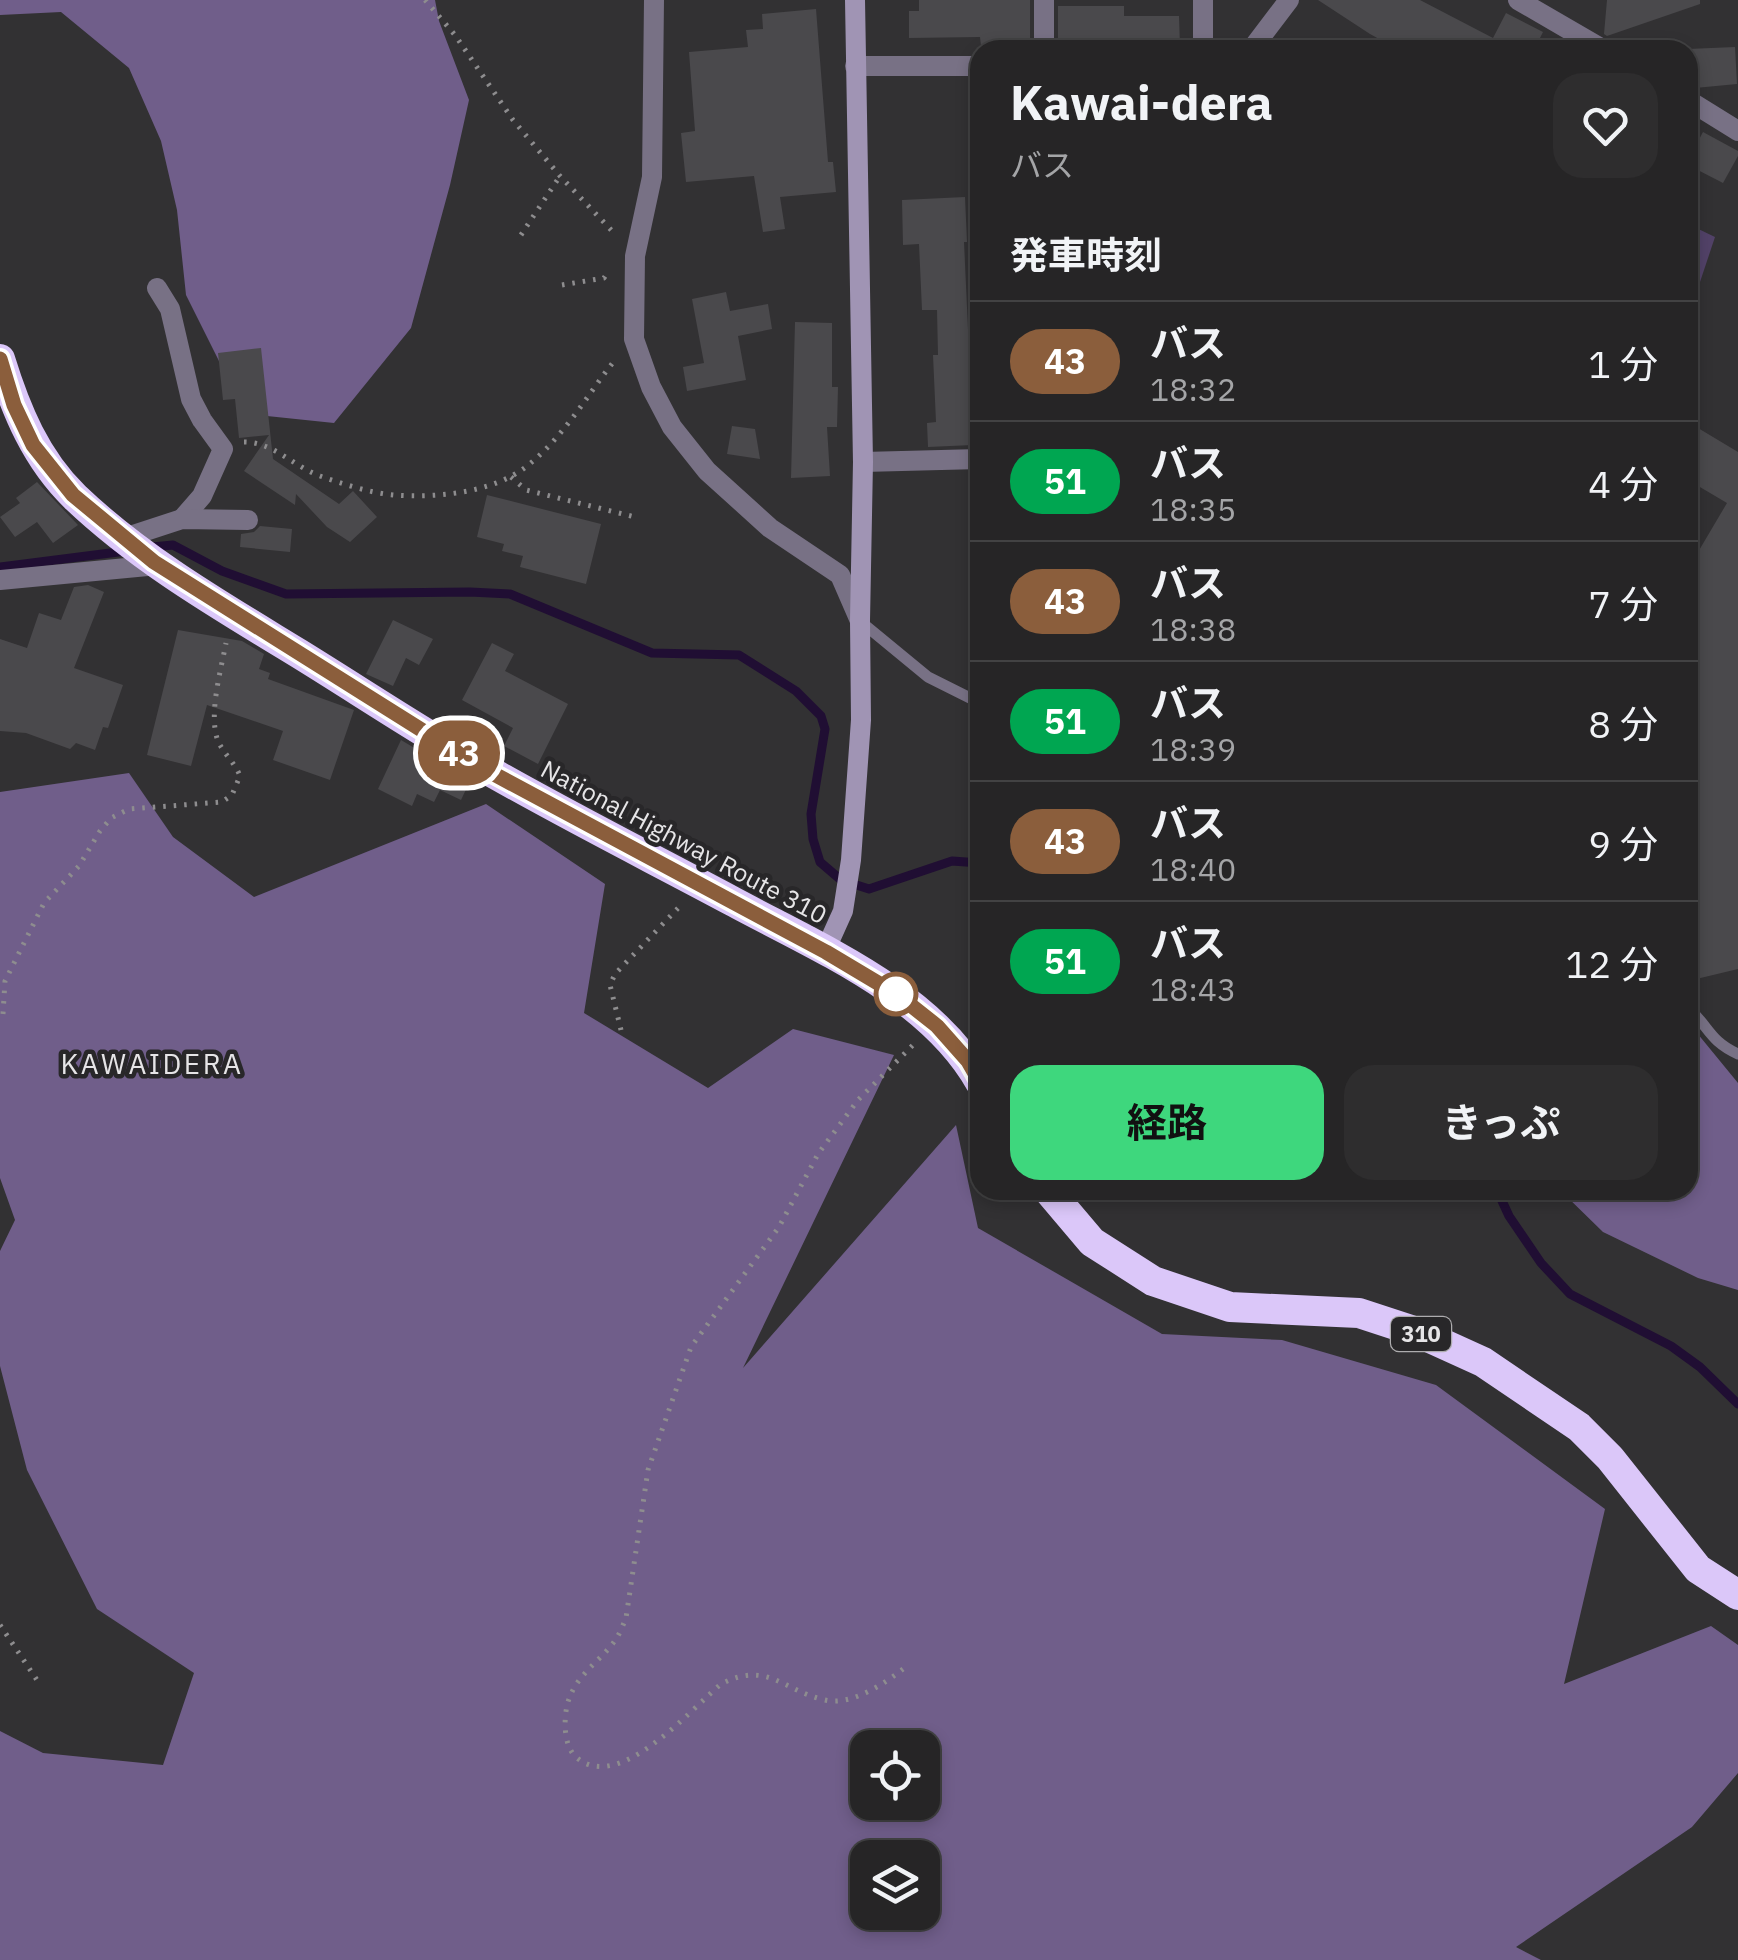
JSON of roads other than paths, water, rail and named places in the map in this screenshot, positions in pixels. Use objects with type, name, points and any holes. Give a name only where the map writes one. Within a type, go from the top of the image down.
[{"type":"highway","name":"National Highway Route 310","points":[[0,359],[7,408],[33,445],[73,495],[156,563],[479,766],[826,952],[898,995],[937,1026],[970,1064]]},
{"type":"highway","name":"310","points":[[1056,1200],[1092,1242],[1153,1281],[1230,1307],[1359,1314],[1416,1332],[1482,1362],[1578,1427],[1610,1458],[1698,1569],[1738,1596]]},
{"type":"street","points":[[654,0],[652,176],[631,252],[634,339],[651,387],[672,428],[708,472],[770,528],[840,575],[860,620]]},
{"type":"street","points":[[826,952],[842,911],[851,860],[861,720],[862,462],[855,0]]},
{"type":"street","points":[[1044,0],[1044,40]]},
{"type":"street","points":[[1203,0],[1204,40]]},
{"type":"street","points":[[1258,40],[1289,0]]},
{"type":"street","points":[[1518,0],[1546,7],[1591,40]]},
{"type":"street","points":[[856,66],[970,66]]},
{"type":"street","points":[[1698,106],[1738,131]]},
{"type":"street","points":[[157,288],[170,308],[191,399],[223,449],[202,496],[182,519]]},
{"type":"street","points":[[862,462],[970,459]]},
{"type":"street","points":[[125,539],[182,519],[248,520]]},
{"type":"street","points":[[0,580],[156,563]]},
{"type":"lane","points":[[860,620],[928,677],[970,699]]},
{"type":"lane","points":[[1698,1017],[1718,1043],[1738,1054]]},
{"type":"waterway","points":[[152,547],[173,545],[222,571],[286,594],[510,594],[652,653],[739,655],[796,691],[821,716],[825,729],[811,814],[820,862],[841,880],[869,889],[952,861],[970,862]]},
{"type":"waterway","points":[[0,567],[126,551]]},
{"type":"waterway","points":[[1502,1200],[1541,1263],[1570,1294],[1671,1346],[1700,1367],[1738,1404]]},
{"type":"district","name":"KAWAIDERA","points":[[152,1064]]}]
